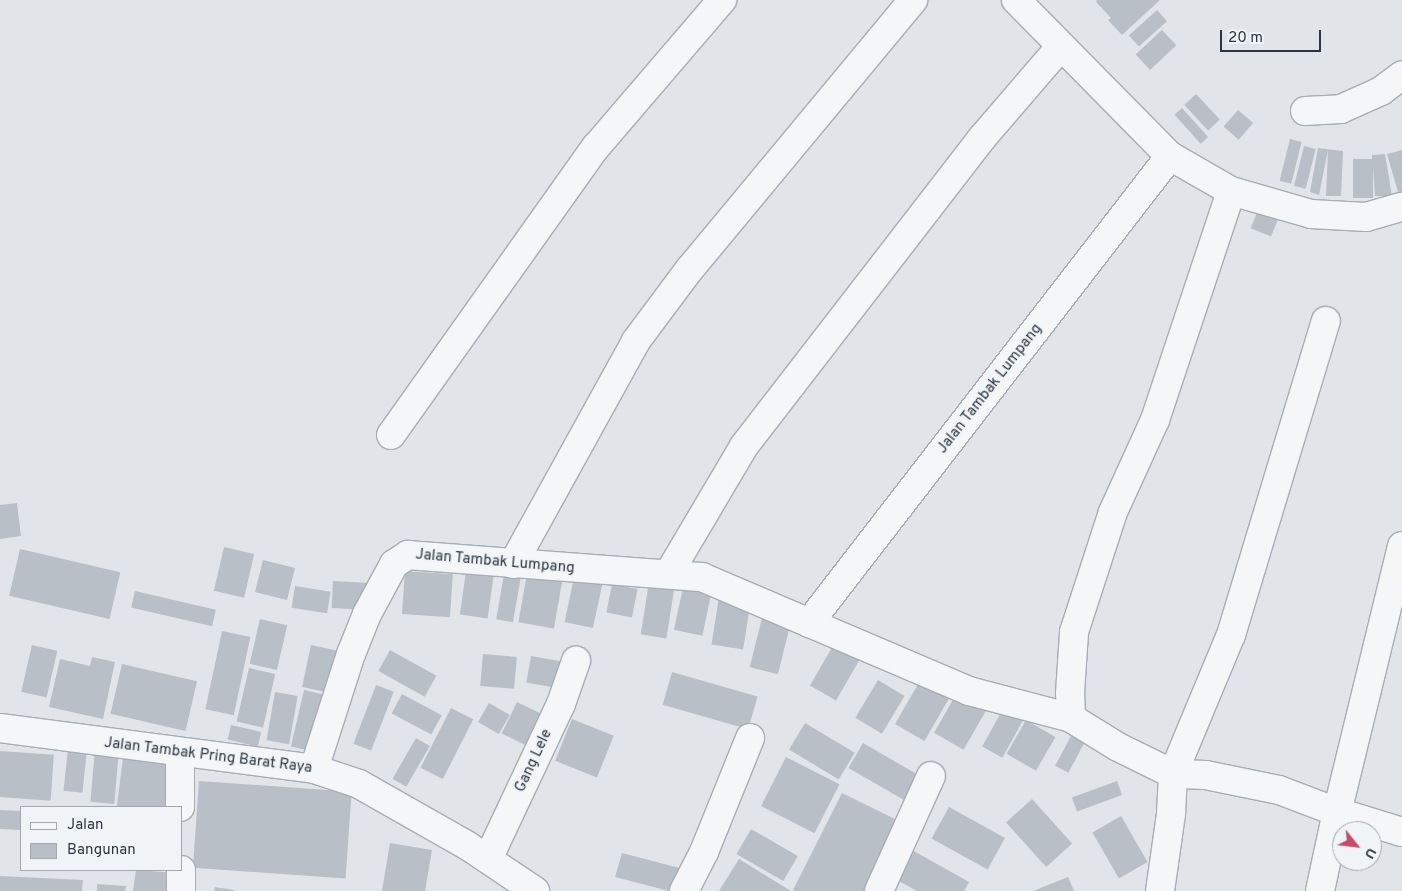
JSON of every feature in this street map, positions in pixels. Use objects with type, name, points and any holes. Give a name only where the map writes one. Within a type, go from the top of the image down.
[{"type":"street","points":[[391,435],[596,147],[722,0]]},
{"type":"street","points":[[513,564],[636,341],[689,270],[913,0]]},
{"type":"street","points":[[1016,0],[1170,156],[1231,191],[1311,214],[1366,217],[1402,207]]},
{"type":"street","points":[[669,573],[744,446],[982,138],[1061,46]]},
{"type":"street","points":[[1305,111],[1340,109],[1381,90],[1402,75]]},
{"type":"street","name":"Jalan Tambak Lumpang","points":[[809,623],[1170,156]]},
{"type":"street","points":[[1071,718],[1070,693],[1074,632],[1113,512],[1155,420],[1231,191]]},
{"type":"street","points":[[1160,891],[1171,814],[1173,774],[1231,635],[1326,321]]},
{"type":"street","points":[[1320,891],[1337,812],[1402,546]]},
{"type":"street","name":"Jalan Tambak Lumpang","points":[[314,768],[351,654],[367,614],[394,564],[408,555],[513,564],[669,573],[702,577],[969,691],[1071,718],[1118,747],[1173,774]]},
{"type":"street","name":"Gang Lele","points":[[488,858],[560,704],[576,661]]},
{"type":"street","name":"Jalan Tambak Pring Barat Raya","points":[[0,728],[180,753],[314,768],[359,784],[488,858],[535,891]]},
{"type":"street","points":[[684,891],[704,852],[750,738]]},
{"type":"street","points":[[180,753],[180,806]]},
{"type":"street","points":[[1173,774],[1206,774],[1279,790],[1337,812],[1402,832]]},
{"type":"street","points":[[879,891],[931,776]]},
{"type":"street","points":[[181,871],[181,891]]},
{"type":"building","points":[[1097,0],[1160,0],[1122,35],[1108,20],[1111,18],[1096,2]]},
{"type":"building","points":[[1157,10],[1167,21],[1139,47],[1129,35]]},
{"type":"building","points":[[1162,30],[1176,45],[1150,70],[1136,55]]},
{"type":"building","points":[[1196,94],[1220,120],[1208,131],[1184,105]]},
{"type":"building","points":[[1182,108],[1208,137],[1201,144],[1175,115]]},
{"type":"building","points":[[1238,110],[1253,123],[1239,140],[1224,127]]},
{"type":"building","points":[[1290,139],[1302,142],[1291,184],[1280,181]]},
{"type":"building","points":[[1304,146],[1316,149],[1306,189],[1294,186]]},
{"type":"building","points":[[1318,148],[1343,151],[1341,196],[1326,196],[1328,150],[1319,195],[1310,192]]},
{"type":"building","points":[[1402,150],[1402,199],[1400,199],[1387,154]]},
{"type":"building","points":[[1385,154],[1392,196],[1375,196],[1373,166],[1373,198],[1353,198],[1353,159],[1372,159],[1372,155]]},
{"type":"building","points":[[1260,205],[1280,213],[1271,236],[1251,228]]},
{"type":"building","points":[[17,503],[21,536],[0,539],[0,505]]},
{"type":"building","points":[[224,547],[254,554],[244,598],[214,591]]},
{"type":"building","points":[[20,549],[120,572],[110,619],[9,596]]},
{"type":"building","points":[[263,560],[295,568],[287,600],[255,592]]},
{"type":"building","points":[[528,568],[563,574],[554,628],[518,622]]},
{"type":"building","points":[[505,569],[522,572],[513,622],[496,619]]},
{"type":"building","points":[[405,571],[453,574],[450,617],[402,614]]},
{"type":"building","points":[[466,571],[494,575],[488,618],[460,615]]},
{"type":"building","points":[[575,573],[603,579],[593,628],[565,622]]},
{"type":"building","points":[[685,578],[713,584],[702,636],[674,630]]},
{"type":"building","points":[[333,581],[370,583],[369,610],[332,608]]},
{"type":"building","points":[[649,582],[675,586],[666,638],[641,634]]},
{"type":"building","points":[[612,584],[638,589],[632,617],[606,612]]},
{"type":"building","points":[[295,586],[331,592],[327,613],[292,608]]},
{"type":"building","points":[[135,591],[216,610],[212,626],[131,608]]},
{"type":"building","points":[[719,597],[751,602],[743,649],[711,644]]},
{"type":"building","points":[[764,610],[792,617],[778,674],[750,667]]},
{"type":"building","points":[[260,619],[287,625],[277,670],[250,664]]},
{"type":"building","points":[[222,631],[250,637],[234,715],[205,709]]},
{"type":"building","points":[[834,644],[860,659],[836,701],[810,686]]},
{"type":"building","points":[[32,645],[57,651],[47,698],[21,692]]},
{"type":"building","points":[[311,645],[340,651],[331,693],[302,687]]},
{"type":"building","points":[[390,650],[436,676],[425,697],[378,671]]},
{"type":"building","points":[[483,654],[517,657],[514,689],[480,686]]},
{"type":"building","points":[[531,656],[564,662],[560,688],[526,683]]},
{"type":"building","points":[[92,657],[115,662],[103,719],[49,707],[60,659],[90,666]]},
{"type":"building","points":[[122,664],[197,681],[186,731],[111,714]]},
{"type":"building","points":[[249,668],[275,674],[263,728],[237,722]]},
{"type":"building","points":[[672,672],[758,697],[748,729],[663,705]]},
{"type":"building","points":[[921,679],[950,696],[924,741],[895,724]]},
{"type":"building","points":[[878,680],[905,696],[882,734],[855,718]]},
{"type":"building","points":[[376,685],[394,692],[371,751],[353,744]]},
{"type":"building","points":[[304,690],[329,696],[316,752],[291,747]]},
{"type":"building","points":[[275,692],[298,696],[289,744],[266,740]]},
{"type":"building","points":[[957,693],[986,710],[963,750],[934,733]]},
{"type":"building","points":[[402,694],[442,715],[431,735],[392,713]]},
{"type":"building","points":[[517,702],[552,719],[537,751],[502,733]]},
{"type":"building","points":[[489,703],[510,715],[499,734],[478,722]]},
{"type":"building","points":[[451,708],[473,719],[443,779],[421,768]]},
{"type":"building","points":[[1003,709],[1023,720],[1002,758],[982,747]]},
{"type":"building","points":[[572,719],[614,736],[597,778],[555,761]]},
{"type":"building","points":[[1026,720],[1055,737],[1036,771],[1006,754]]},
{"type":"building","points":[[805,723],[855,753],[839,779],[789,750]]},
{"type":"building","points":[[231,725],[261,732],[258,747],[228,740]]},
{"type":"building","points":[[1072,734],[1085,741],[1068,773],[1055,766]]},
{"type":"building","points":[[416,738],[430,746],[406,787],[392,779]]},
{"type":"building","points":[[69,739],[88,741],[82,793],[64,791]]},
{"type":"building","points":[[863,743],[923,778],[908,803],[848,768]]},
{"type":"building","points":[[95,749],[119,751],[114,804],[90,802]]},
{"type":"building","points":[[124,749],[173,755],[166,806],[117,806]]},
{"type":"building","points":[[0,751],[54,755],[51,801],[0,797]]},
{"type":"building","points":[[786,757],[839,784],[814,833],[761,806]]},
{"type":"building","points":[[199,781],[352,792],[346,878],[193,868]]},
{"type":"building","points":[[1117,781],[1122,795],[1077,812],[1072,797]]},
{"type":"building","points":[[842,793],[901,822],[866,891],[795,891],[793,890]]},
{"type":"building","points":[[1032,799],[1072,844],[1046,867],[1006,822]]},
{"type":"building","points":[[949,807],[1005,838],[988,870],[932,838]]},
{"type":"building","points":[[0,810],[20,811],[20,830],[0,829]]},
{"type":"building","points":[[1121,816],[1148,862],[1119,878],[1092,832]]},
{"type":"building","points":[[751,829],[798,856],[783,881],[736,854]]},
{"type":"building","points":[[390,843],[432,850],[425,891],[382,891]]},
{"type":"building","points":[[912,850],[969,882],[964,891],[917,891],[895,879]]},
{"type":"building","points":[[622,853],[687,870],[683,891],[669,891],[615,877]]},
{"type":"building","points":[[739,859],[791,891],[719,891]]},
{"type":"building","points":[[136,871],[177,873],[175,891],[133,891]]},
{"type":"building","points":[[0,876],[83,880],[82,891],[0,891]]},
{"type":"building","points":[[1068,877],[1074,891],[1033,891]]},
{"type":"building","points":[[97,884],[126,886],[125,891],[97,891]]},
{"type":"building","points":[[215,887],[234,890],[234,891],[214,891]]}]
